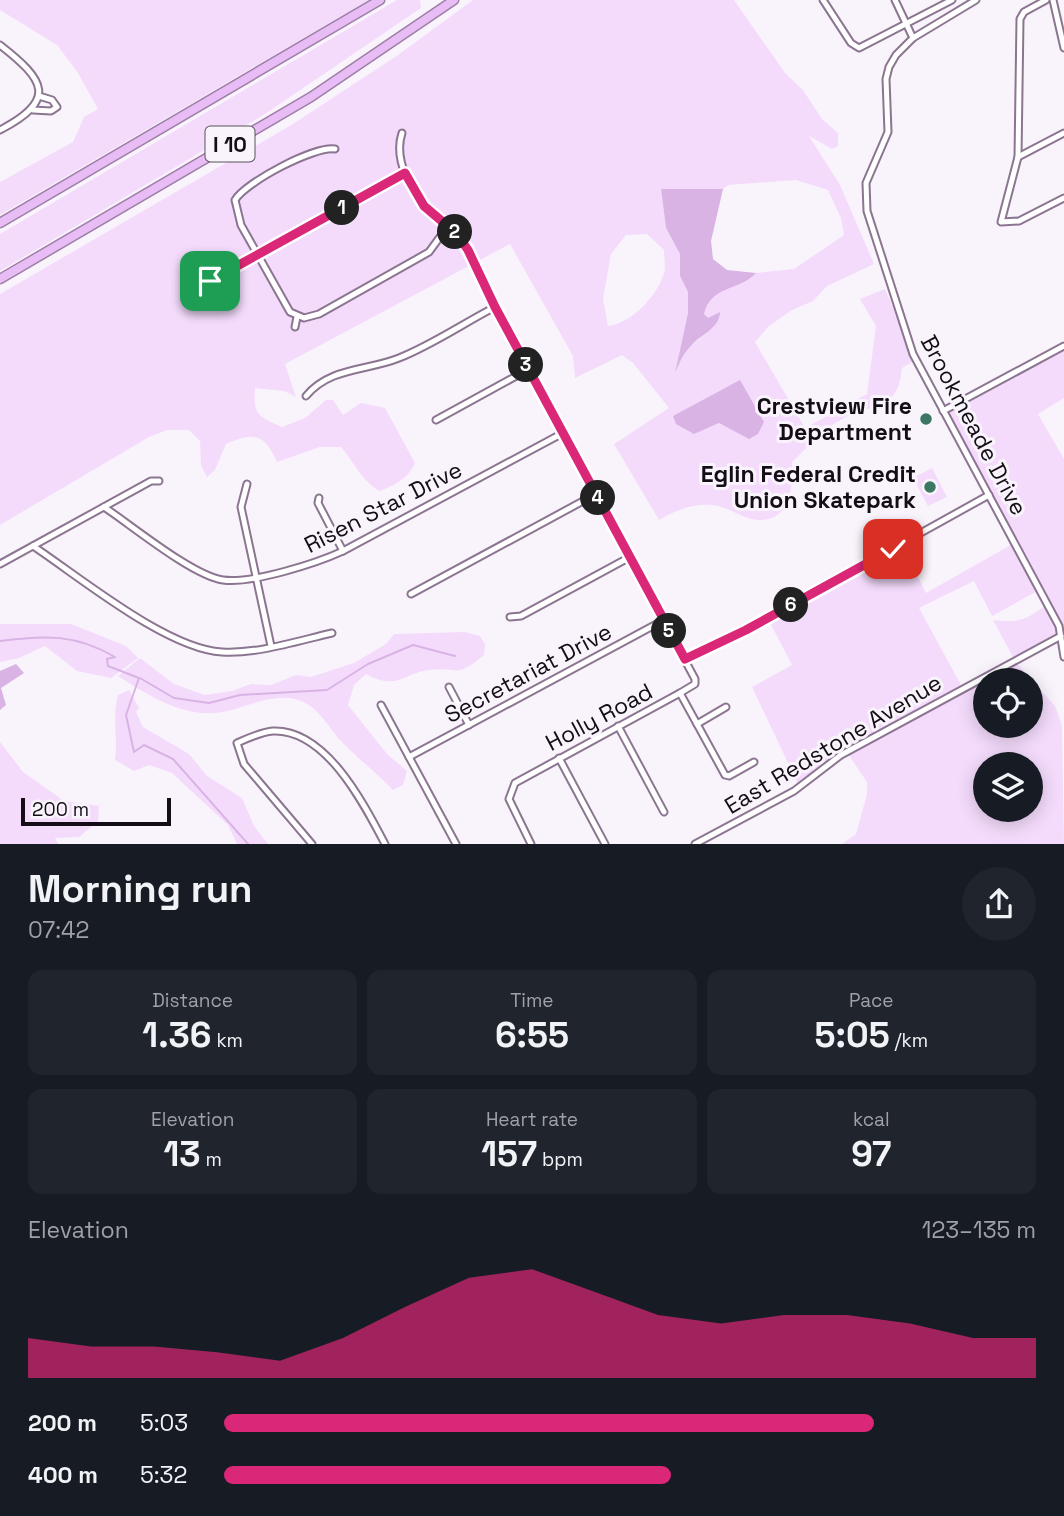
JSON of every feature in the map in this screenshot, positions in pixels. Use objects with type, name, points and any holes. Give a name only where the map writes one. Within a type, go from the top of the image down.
[{"type":"highway","name":"I 10","points":[[0,223],[380,0]]},
{"type":"highway","name":"I 10","points":[[0,279],[311,97],[454,0]]},
{"type":"street","points":[[823,0],[853,46],[861,48],[952,0]]},
{"type":"street","points":[[895,0],[913,38]]},
{"type":"street","name":"Brookmeade Drive","points":[[976,0],[913,38],[896,55],[889,67],[886,79],[888,132],[869,173],[865,197],[913,354],[1059,625],[1063,636],[1060,648],[1064,657]]},
{"type":"street","points":[[1046,0],[1024,12],[1020,19],[1018,157],[1001,222],[1019,221],[1064,198]]},
{"type":"street","points":[[1053,0],[1064,47]]},
{"type":"street","points":[[0,45],[30,71],[37,83],[39,96],[33,110]]},
{"type":"street","points":[[0,130],[33,110],[51,111],[57,107],[52,100],[39,96]]},
{"type":"street","points":[[402,133],[398,153],[405,173],[424,206],[448,226],[468,250],[495,307],[685,659],[725,640],[989,495]]},
{"type":"street","points":[[1018,157],[1064,133]]},
{"type":"street","points":[[297,317],[283,303],[236,213],[236,200],[240,193],[316,150],[335,149]]},
{"type":"street","points":[[210,281],[405,173]]},
{"type":"street","points":[[297,317],[319,314],[429,252],[448,226]]},
{"type":"street","points":[[306,396],[313,387],[339,373],[399,358],[495,307]]},
{"type":"street","points":[[295,327],[297,317]]},
{"type":"street","points":[[943,411],[1064,346]]},
{"type":"street","points":[[436,419],[529,369]]},
{"type":"street","name":"Risen Star Drive","points":[[104,507],[202,573],[224,581],[256,577],[317,563],[344,551],[563,433]]},
{"type":"street","points":[[0,564],[151,481],[159,481]]},
{"type":"street","points":[[247,484],[241,507],[271,646]]},
{"type":"street","points":[[411,594],[596,494]]},
{"type":"street","points":[[319,498],[318,503],[344,551]]},
{"type":"street","points":[[33,545],[177,641],[223,652],[271,646],[332,633]]},
{"type":"street","points":[[510,617],[521,616],[630,557]]},
{"type":"street","name":"Secretariat Drive","points":[[410,757],[664,620]]},
{"type":"street","name":"East Redstone Avenue","points":[[695,844],[794,792],[835,758],[1063,636]]},
{"type":"street","name":"Holly Road","points":[[531,844],[509,799],[515,783],[695,684],[685,659]]},
{"type":"street","points":[[449,687],[469,725]]},
{"type":"street","points":[[680,693],[724,775],[729,776],[754,762]]},
{"type":"street","points":[[381,705],[456,844]]},
{"type":"street","points":[[697,723],[726,707]]},
{"type":"street","points":[[618,726],[664,812]]},
{"type":"street","points":[[312,844],[244,764],[237,743],[270,731],[301,736],[321,751],[350,783],[385,844]]},
{"type":"street","points":[[559,758],[605,844]]},
{"type":"shaded area","points":[[0,0],[369,0],[0,215],[0,182],[73,142],[84,117],[98,109],[78,73],[57,45],[0,10]]},
{"type":"shaded area","points":[[397,0],[420,0],[421,8],[262,116],[0,271],[0,234]]},
{"type":"shaded area","points":[[473,0],[734,0],[785,73],[803,90],[822,119],[838,133],[838,146],[832,149],[809,136],[840,185],[874,264],[827,286],[813,301],[792,310],[769,326],[755,342],[805,428],[867,394],[876,326],[860,299],[885,289],[916,360],[902,368],[900,382],[889,399],[835,423],[792,462],[791,491],[778,515],[758,520],[717,506],[697,505],[659,520],[614,444],[669,408],[633,363],[622,355],[575,378],[573,356],[510,244],[285,364],[296,397],[284,391],[255,388],[255,404],[259,414],[282,427],[305,418],[326,400],[333,400],[343,415],[361,403],[385,408],[415,463],[409,473],[396,483],[380,491],[364,478],[341,447],[320,447],[277,462],[263,440],[251,437],[226,444],[215,470],[207,477],[201,465],[200,441],[189,430],[167,430],[149,437],[0,525],[0,294],[293,124],[398,55]],"holes":[[[796,180],[828,190],[841,218],[844,235],[794,269],[756,273],[742,283],[719,293],[704,314],[714,327],[689,347],[676,369],[688,313],[688,292],[680,276],[680,254],[666,228],[661,189],[723,189],[728,185]],[[647,234],[664,250],[665,271],[656,291],[642,307],[625,320],[608,326],[603,299],[611,254],[626,235]],[[740,381],[764,422],[758,434],[741,434],[719,423],[694,433]]]},
{"type":"shaded area","points":[[661,189],[723,189],[711,241],[713,259],[727,270],[756,273],[713,298],[704,314],[708,318],[720,312],[719,318],[688,350],[675,373],[688,313],[688,292],[680,276],[680,254],[666,228]]},
{"type":"shaded area","points":[[1064,347],[1064,398],[1038,414],[1064,459],[1064,632],[1013,657],[993,620],[1023,619],[1034,613],[1049,603],[1041,589],[992,616],[974,581],[919,608],[961,685],[827,760],[798,784],[752,687],[792,665],[768,619],[903,547],[926,593],[1016,542],[947,411]]},
{"type":"shaded area","points":[[740,380],[764,422],[758,434],[749,439],[719,423],[694,434],[676,424],[673,416]]},
{"type":"shaded area","name":"Eglin Federal Credit Union Skatepark","points":[[932,468],[947,497],[928,506],[913,478]]},
{"type":"shaded area","points":[[0,624],[71,624],[126,646],[138,658],[111,678],[77,671],[45,646],[19,658],[0,662]]},
{"type":"shaded area","points":[[465,632],[480,636],[485,644],[484,655],[461,670],[429,670],[393,681],[366,674],[354,685],[348,705],[387,754],[407,771],[403,785],[393,790],[342,742],[316,711],[303,702],[278,698],[227,711],[198,713],[169,705],[118,676],[140,658],[174,684],[205,695],[232,691],[251,684],[271,685],[296,675],[311,677],[354,663],[386,644],[394,634]]},
{"type":"shaded area","points":[[1016,662],[1021,668],[1005,668]]},
{"type":"shaded area","points":[[16,664],[24,673],[1,688],[6,705],[0,710],[0,671]]},
{"type":"shaded area","points":[[973,686],[973,738],[1043,738],[1043,692],[1055,706],[1062,725],[1064,844],[842,844],[856,834],[867,794],[867,782],[848,754]]},
{"type":"shaded area","points":[[129,690],[139,708],[136,712],[143,727],[189,754],[207,776],[242,798],[254,826],[268,844],[237,844],[228,825],[172,773],[149,765],[134,771],[115,760],[116,703],[118,695]]},
{"type":"shaded area","points":[[0,742],[23,772],[64,801],[99,806],[98,821],[79,837],[55,838],[58,844],[0,844]]},
{"type":"waterway","points":[[0,641],[60,638],[87,644],[115,657],[107,659],[108,666],[139,678],[126,715],[134,752],[144,745],[173,759],[248,844]]},
{"type":"waterway","points":[[140,678],[174,698],[209,703],[240,695],[327,690],[368,664],[413,645],[455,656]]},
{"type":"place","name":"Crestview Fire Department","points":[[926,419]]},
{"type":"place","name":"Eglin Federal Credit Union Skatepark","points":[[930,487]]},
{"type":"route","points":[[210,281],[405,173],[424,206],[457,234],[468,250],[495,307],[685,659],[746,630],[893,549]]}]
